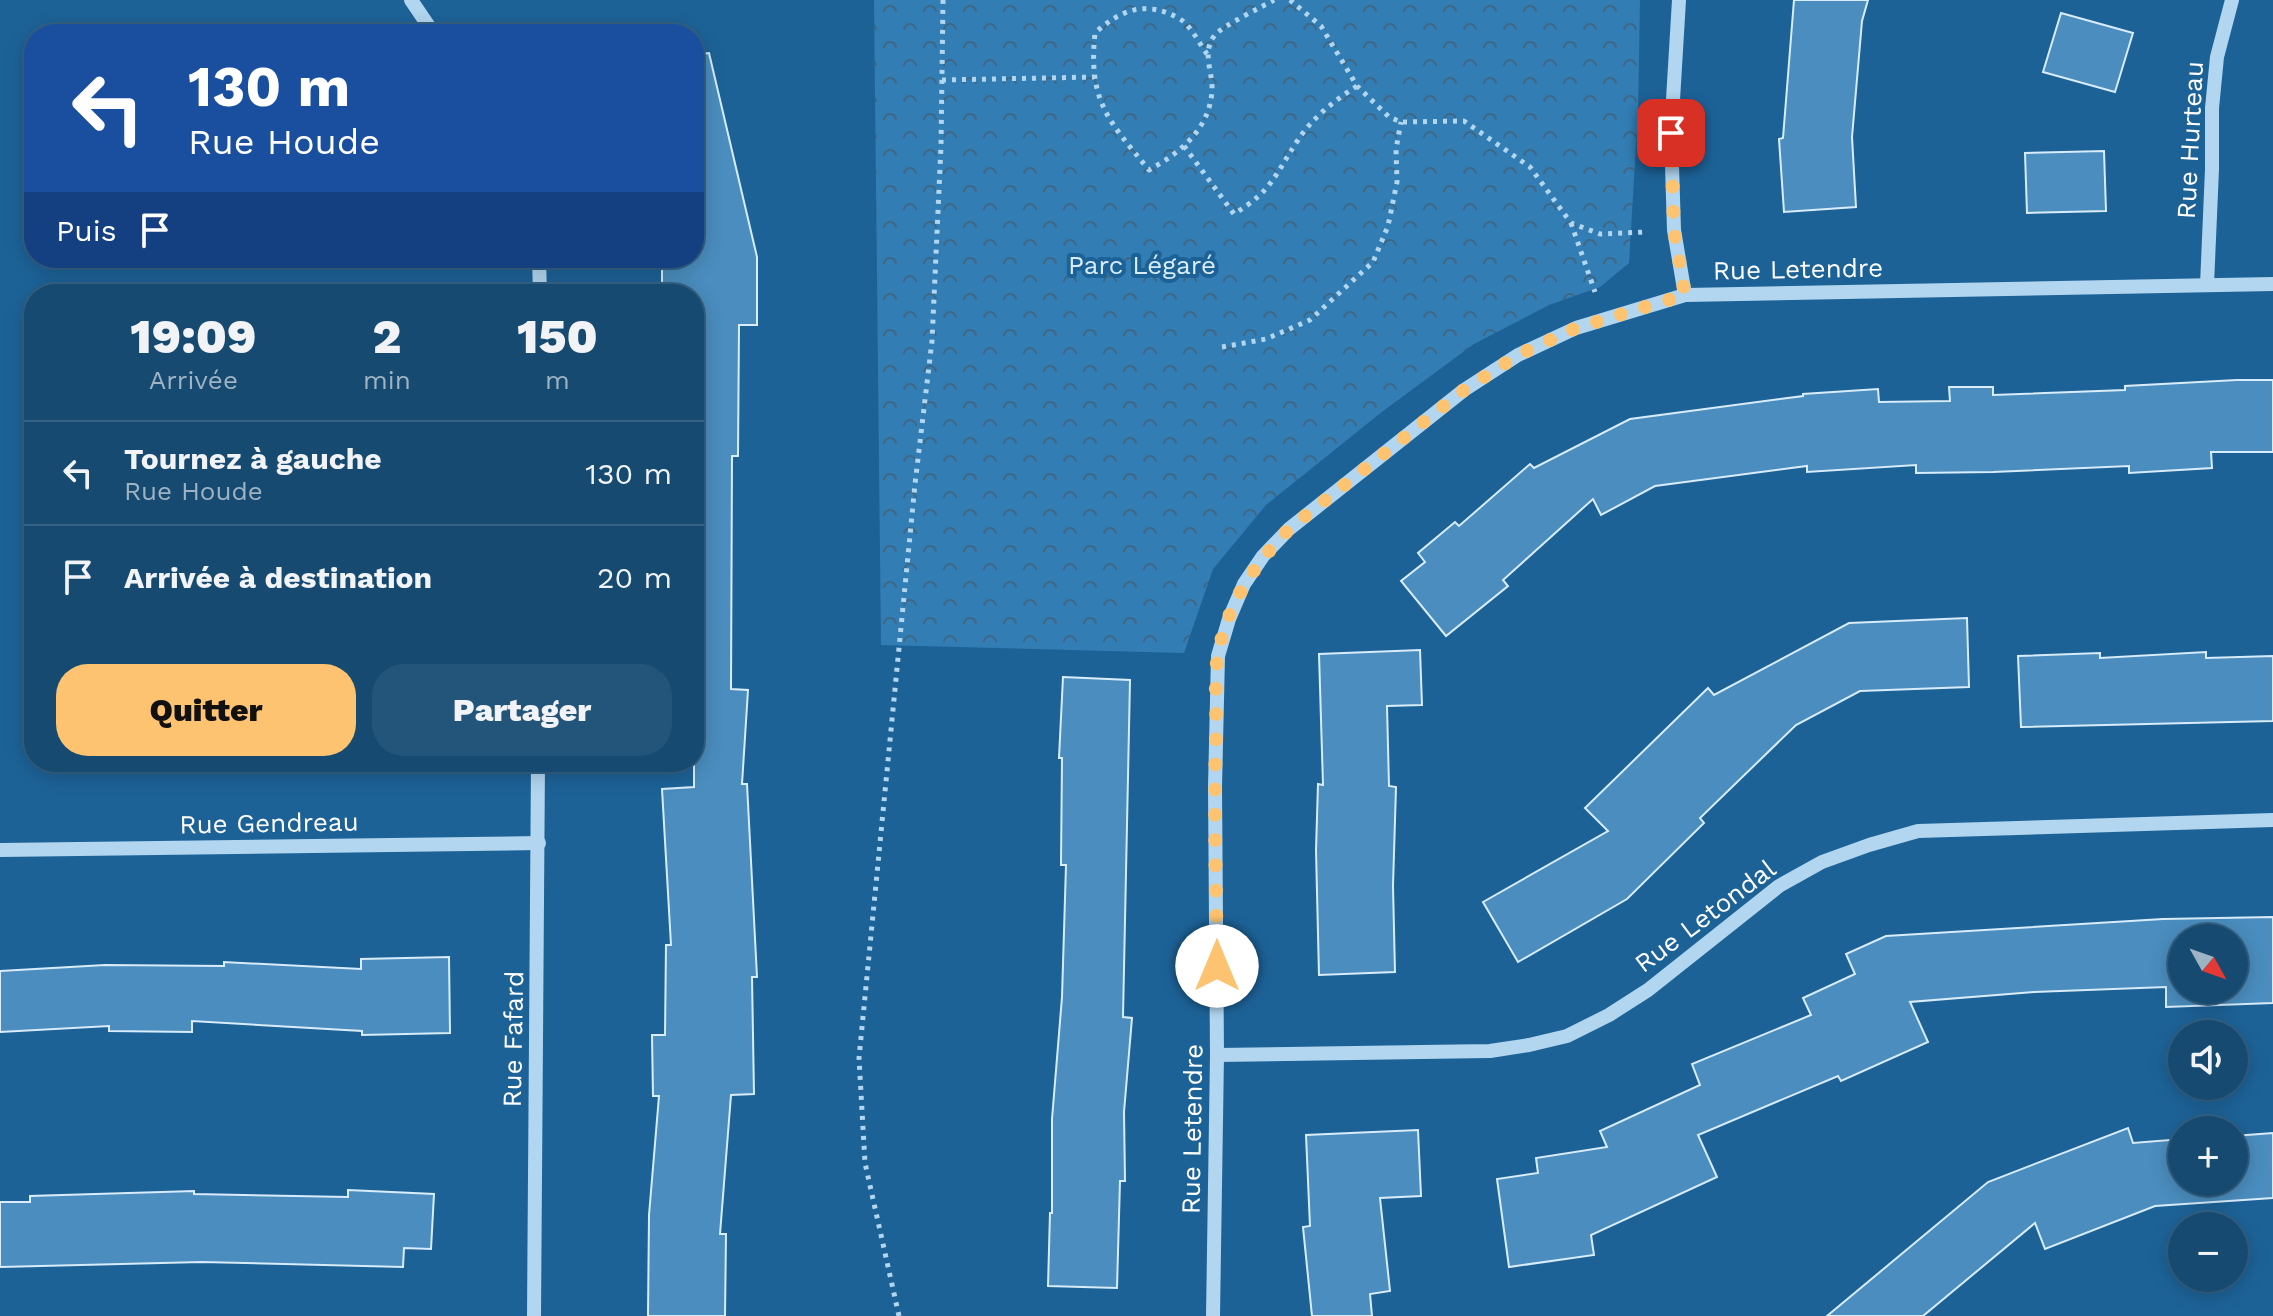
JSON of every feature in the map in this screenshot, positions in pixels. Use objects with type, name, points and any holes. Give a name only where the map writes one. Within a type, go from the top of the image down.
[{"type":"street","points":[[411,0],[427,24]]},
{"type":"street","points":[[1679,0],[1671,133],[1674,230],[1685,295]]},
{"type":"street","name":"Rue Hurteau","points":[[2207,285],[2212,108],[2217,57],[2232,0]]},
{"type":"street","name":"Rue Letendre","points":[[1213,1316],[1218,656],[1244,584],[1263,556],[1289,529],[1464,390],[1518,355],[1576,328],[1685,295],[2273,284]]},
{"type":"street","name":"Rue Fafard","points":[[534,1316],[538,772]]},
{"type":"street","name":"Rue Letondal","points":[[1217,1055],[1490,1051],[1567,1036],[1609,1015],[1648,990],[1779,886],[1822,862],[1918,831],[2273,820]]},
{"type":"street","name":"Rue Gendreau","points":[[0,850],[539,843]]},
{"type":"path","points":[[899,1316],[865,1163],[859,1058],[915,484],[932,341],[943,0]]},
{"type":"path","points":[[1207,54],[1215,35],[1274,0]]},
{"type":"path","points":[[1290,0],[1321,26],[1357,86],[1389,117],[1401,122],[1464,121],[1530,167],[1571,223],[1604,319]]},
{"type":"path","points":[[1154,7],[1182,19],[1207,54],[1212,91],[1205,118],[1196,134],[1174,156],[1149,170],[1110,123],[1094,77],[1095,33],[1115,15],[1133,8],[1154,7]]},
{"type":"path","points":[[942,80],[1094,77]]},
{"type":"path","points":[[1184,146],[1234,214],[1263,193],[1313,121],[1357,86]]},
{"type":"path","points":[[1222,347],[1266,339],[1310,320],[1373,262],[1388,226],[1397,182],[1396,149],[1401,122]]},
{"type":"path","points":[[1571,223],[1600,234],[1674,230]]},
{"type":"green space","name":"Parc Légaré","points":[[874,0],[1640,0],[1638,112],[1629,263],[1600,287],[1549,305],[1474,344],[1383,411],[1266,505],[1213,569],[1184,653],[881,645]]},
{"type":"building","points":[[1794,0],[1868,0],[1862,21],[1852,137],[1856,207],[1784,212],[1779,139],[1783,138]]},
{"type":"building","points":[[2061,13],[2133,33],[2115,92],[2043,72]]},
{"type":"building","points":[[709,53],[757,257],[757,325],[739,325],[738,456],[732,456],[731,689],[748,690],[742,784],[747,784],[757,977],[752,977],[754,1094],[731,1095],[720,1234],[726,1234],[725,1316],[648,1316],[649,1215],[659,1096],[653,1096],[652,1035],[665,1035],[666,945],[671,945],[662,789],[694,787],[694,772],[704,772],[704,284],[662,284],[662,268],[704,268],[704,54]]},
{"type":"building","points":[[2104,151],[2106,211],[2027,213],[2025,153]]},
{"type":"building","points":[[2273,380],[2273,452],[2211,452],[2212,468],[2129,473],[2129,466],[1916,473],[1916,465],[1807,472],[1807,466],[1655,486],[1601,515],[1593,499],[1503,580],[1508,586],[1446,636],[1401,581],[1425,562],[1418,553],[1455,522],[1459,526],[1530,464],[1534,468],[1630,419],[1803,394],[1878,389],[1879,402],[1950,401],[1949,387],[1993,387],[1993,395],[2125,390],[2125,386]]},
{"type":"building","points":[[1967,618],[1969,687],[1860,691],[1796,725],[1700,818],[1704,823],[1627,899],[1518,962],[1483,902],[1608,831],[1585,808],[1708,688],[1714,695],[1849,623]]},
{"type":"building","points":[[1420,650],[1422,705],[1387,706],[1389,786],[1396,787],[1393,886],[1395,972],[1319,975],[1316,850],[1318,784],[1323,785],[1319,654]]},
{"type":"building","points":[[2206,652],[2206,658],[2273,656],[2273,721],[2021,727],[2018,656],[2100,653],[2100,658]]},
{"type":"building","points":[[1063,677],[1130,680],[1123,1017],[1132,1018],[1124,1112],[1125,1181],[1120,1181],[1117,1288],[1048,1286],[1052,1119],[1062,997],[1066,865],[1061,865],[1062,758],[1059,758]]},
{"type":"building","points":[[2273,917],[2273,1003],[2248,1004],[2248,924],[2168,924],[2168,1004],[2246,1004],[2166,1007],[2166,987],[2034,992],[1910,1002],[1928,1042],[1841,1081],[1838,1076],[1698,1135],[1717,1177],[1591,1235],[1594,1255],[1509,1267],[1497,1179],[1538,1173],[1536,1158],[1607,1147],[1600,1131],[1700,1085],[1692,1064],[1811,1015],[1803,998],[1855,974],[1846,954],[1886,936],[2163,919]]},
{"type":"building","points":[[449,957],[450,1033],[362,1035],[362,1031],[192,1021],[192,1032],[109,1031],[109,1026],[0,1032],[0,971],[105,965],[224,966],[224,962],[361,969],[361,959]]},
{"type":"building","points":[[2128,1128],[2133,1143],[2168,1140],[2168,1196],[2248,1196],[2248,1135],[2273,1133],[2273,1198],[2155,1206],[2045,1249],[2035,1223],[1923,1316],[1827,1316],[1988,1182]]},
{"type":"building","points":[[1418,1130],[1421,1196],[1380,1198],[1390,1291],[1370,1294],[1372,1316],[1312,1316],[1303,1227],[1310,1226],[1306,1135]]},
{"type":"building","points":[[348,1190],[434,1194],[431,1249],[404,1248],[403,1267],[202,1262],[0,1267],[0,1202],[30,1202],[30,1196],[194,1191],[194,1194],[348,1197]]},
{"type":"route","points":[[1217,966],[1215,787],[1218,656],[1244,584],[1263,556],[1289,529],[1482,378],[1518,355],[1576,328],[1685,295],[1674,230],[1671,133]]}]
